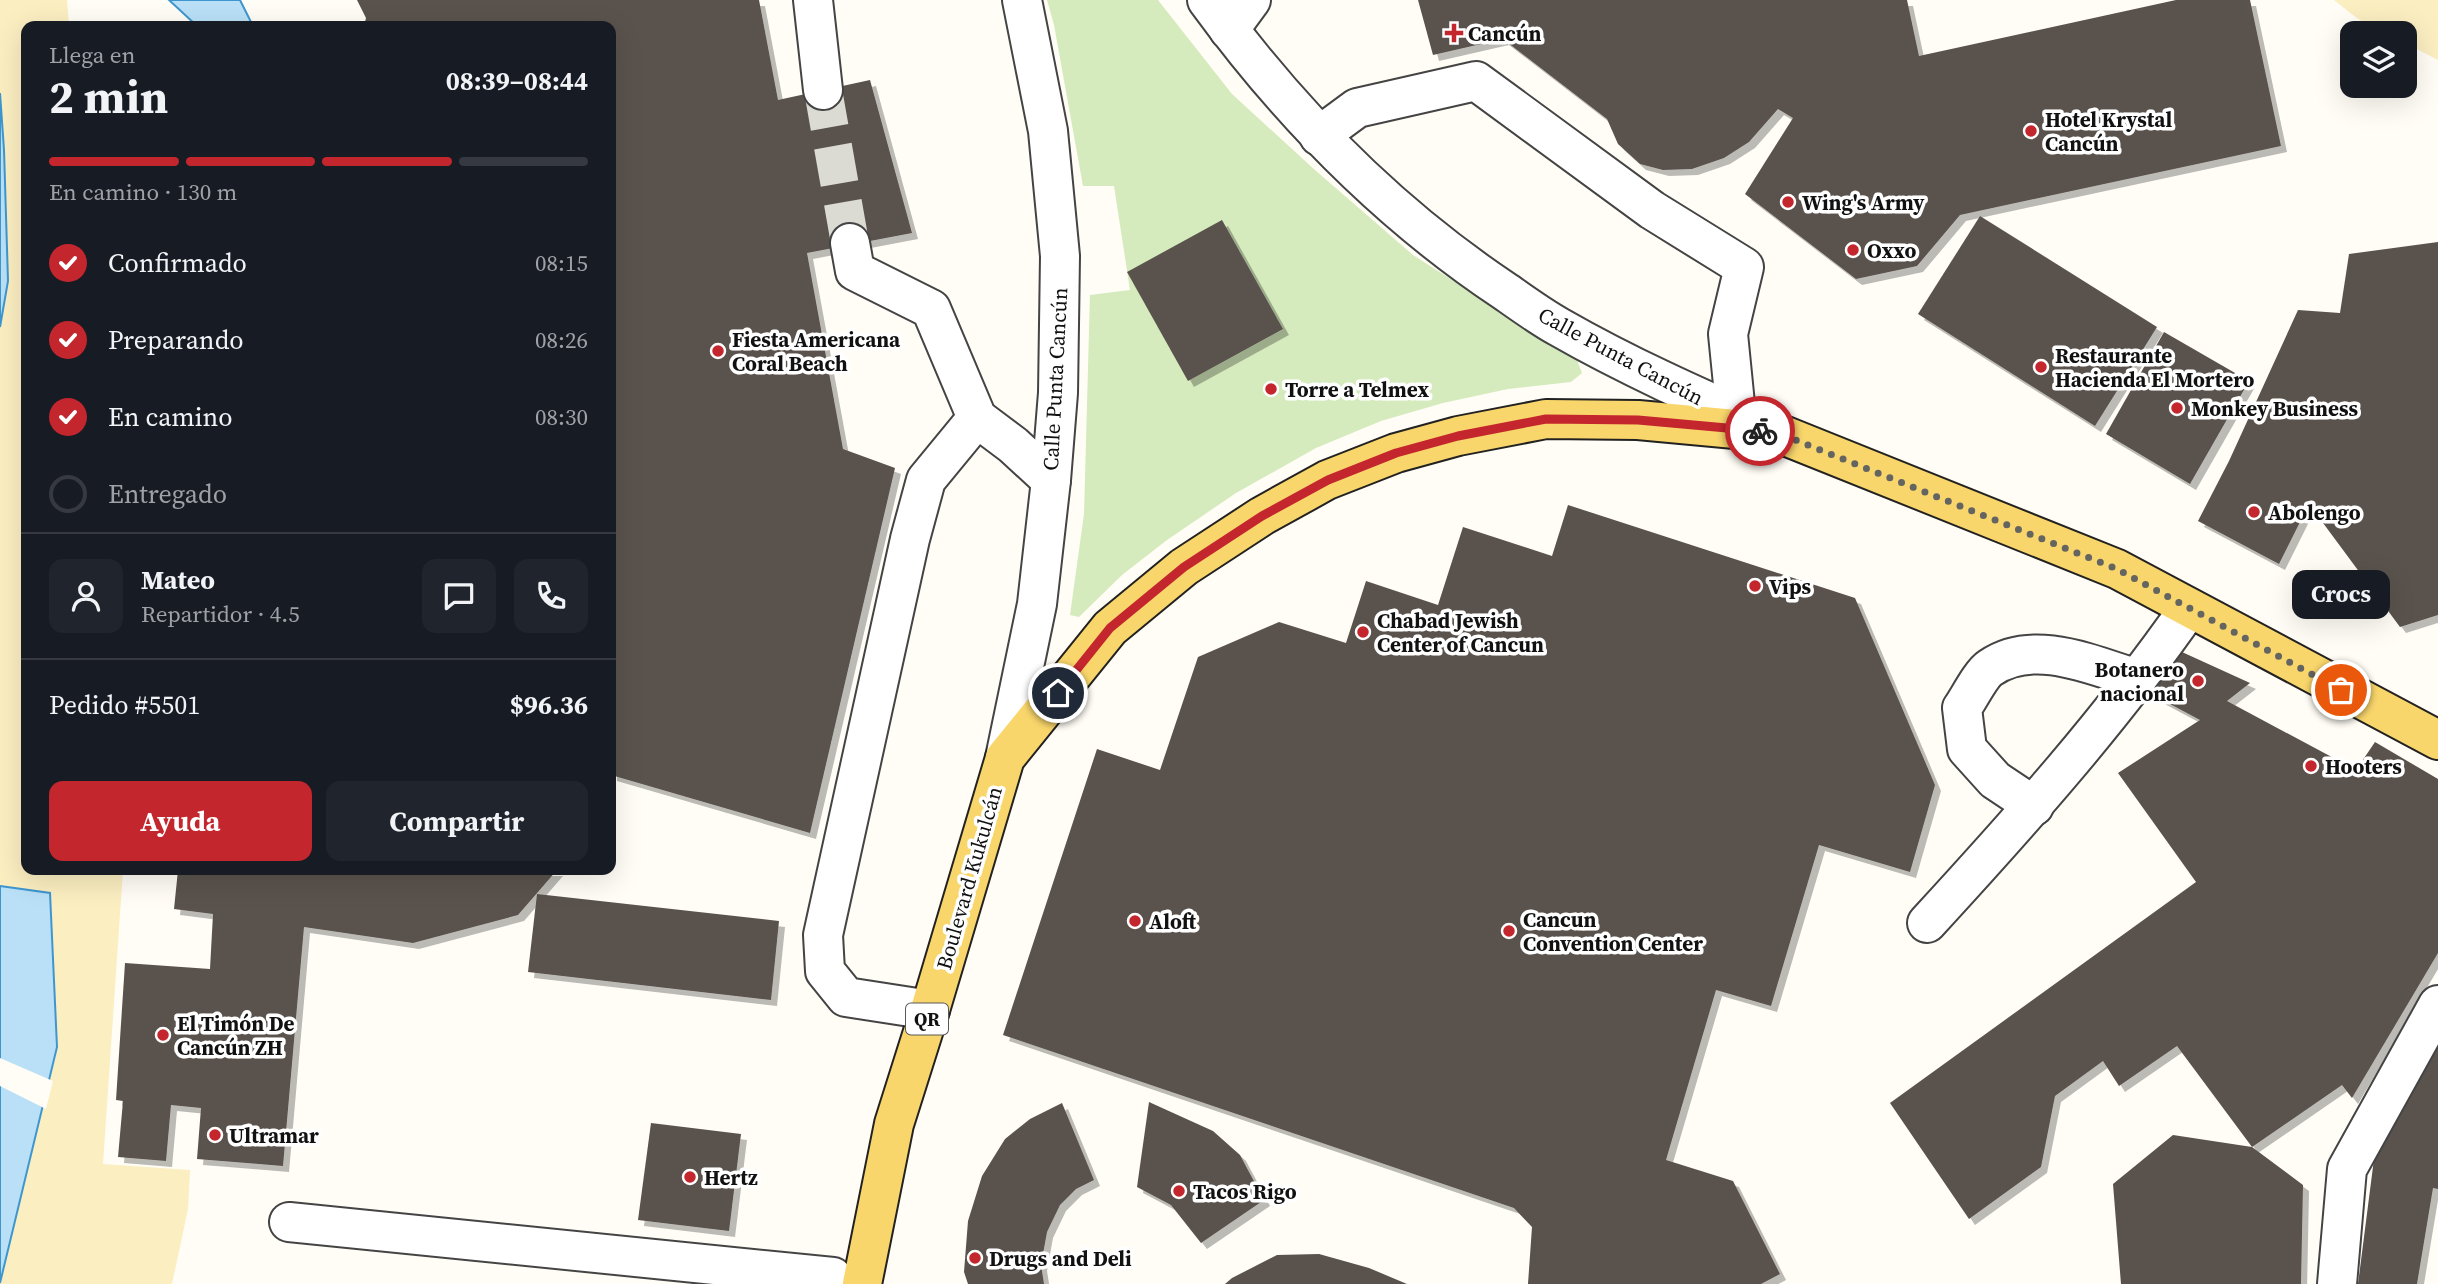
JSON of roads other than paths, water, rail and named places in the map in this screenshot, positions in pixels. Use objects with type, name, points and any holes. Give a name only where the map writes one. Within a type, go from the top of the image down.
[{"type":"main road","points":[[1005,758],[1110,628],[1184,567],[1262,516],[1328,480],[1396,453],[1458,436],[1546,419],[1638,420],[1778,433],[2117,569],[2438,740]]},
{"type":"main road","name":"Boulevard Kukulcán","points":[[848,1273],[1005,758]]},
{"type":"street","points":[[813,0],[822,90]]},
{"type":"street","name":"Calle Punta Cancún","points":[[1005,758],[1037,604],[1058,393],[1060,256],[1048,131],[1022,0]]},
{"type":"street","name":"Calle Punta Cancún","points":[[1207,0],[1240,15],[1306,124],[1421,231],[1557,326],[1652,376],[1778,433]]},
{"type":"street","points":[[1320,136],[1357,108],[1476,81],[1651,210],[1744,267],[1728,334],[1735,414]]},
{"type":"street","points":[[850,243],[855,271],[931,309],[977,418],[1013,445],[1051,480]]},
{"type":"street","points":[[930,1010],[846,997],[825,971],[823,935],[910,539],[926,480],[977,418]]},
{"type":"street","points":[[1927,923],[2034,806],[2137,680],[2189,608]]},
{"type":"street","points":[[2034,806],[1995,780],[1966,749],[1962,708],[1989,668],[2027,653],[2069,658],[2137,680]]},
{"type":"street","points":[[2337,1284],[2347,1169],[2438,1004]]},
{"type":"street","points":[[289,1222],[848,1273]]},
{"type":"water","points":[[169,0],[240,0],[250,21],[192,21]]},
{"type":"water","points":[[0,93],[8,281],[0,327]]},
{"type":"water","points":[[0,886],[50,893],[57,1047],[0,1283]]},
{"type":"tunnel","points":[[823,90],[850,243]]},
{"type":"place","name":"Cancún","points":[[1454,33]]},
{"type":"place","name":"Hotel Krystal Cancún","points":[[2031,131]]},
{"type":"place","name":"Wing's Army","points":[[1788,202]]},
{"type":"place","name":"Oxxo","points":[[1853,250]]},
{"type":"place","name":"Fiesta Americana Coral Beach","points":[[718,351]]},
{"type":"place","name":"Restaurante Hacienda El Mortero","points":[[2041,367]]},
{"type":"place","name":"Torre a Telmex","points":[[1271,389]]},
{"type":"place","name":"Monkey Business","points":[[2177,408]]},
{"type":"place","name":"Abolengo","points":[[2254,512]]},
{"type":"place","name":"Vips","points":[[1755,586]]},
{"type":"place","name":"Chabad Jewish Center of Cancun","points":[[1363,632]]},
{"type":"place","name":"Botanero nacional","points":[[2198,681]]},
{"type":"place","name":"Crocs","points":[[2341,690]]},
{"type":"place","name":"Hooters","points":[[2311,766]]},
{"type":"place","name":"Aloft","points":[[1135,921]]},
{"type":"place","name":"Cancun Convention Center","points":[[1509,931]]},
{"type":"place","name":"El Timón De Cancún ZH","points":[[163,1035]]},
{"type":"place","name":"Ultramar","points":[[215,1135]]},
{"type":"place","name":"Hertz","points":[[690,1177]]},
{"type":"place","name":"Tacos Rigo","points":[[1179,1191]]},
{"type":"place","name":"Drugs and Deli","points":[[975,1258]]}]
